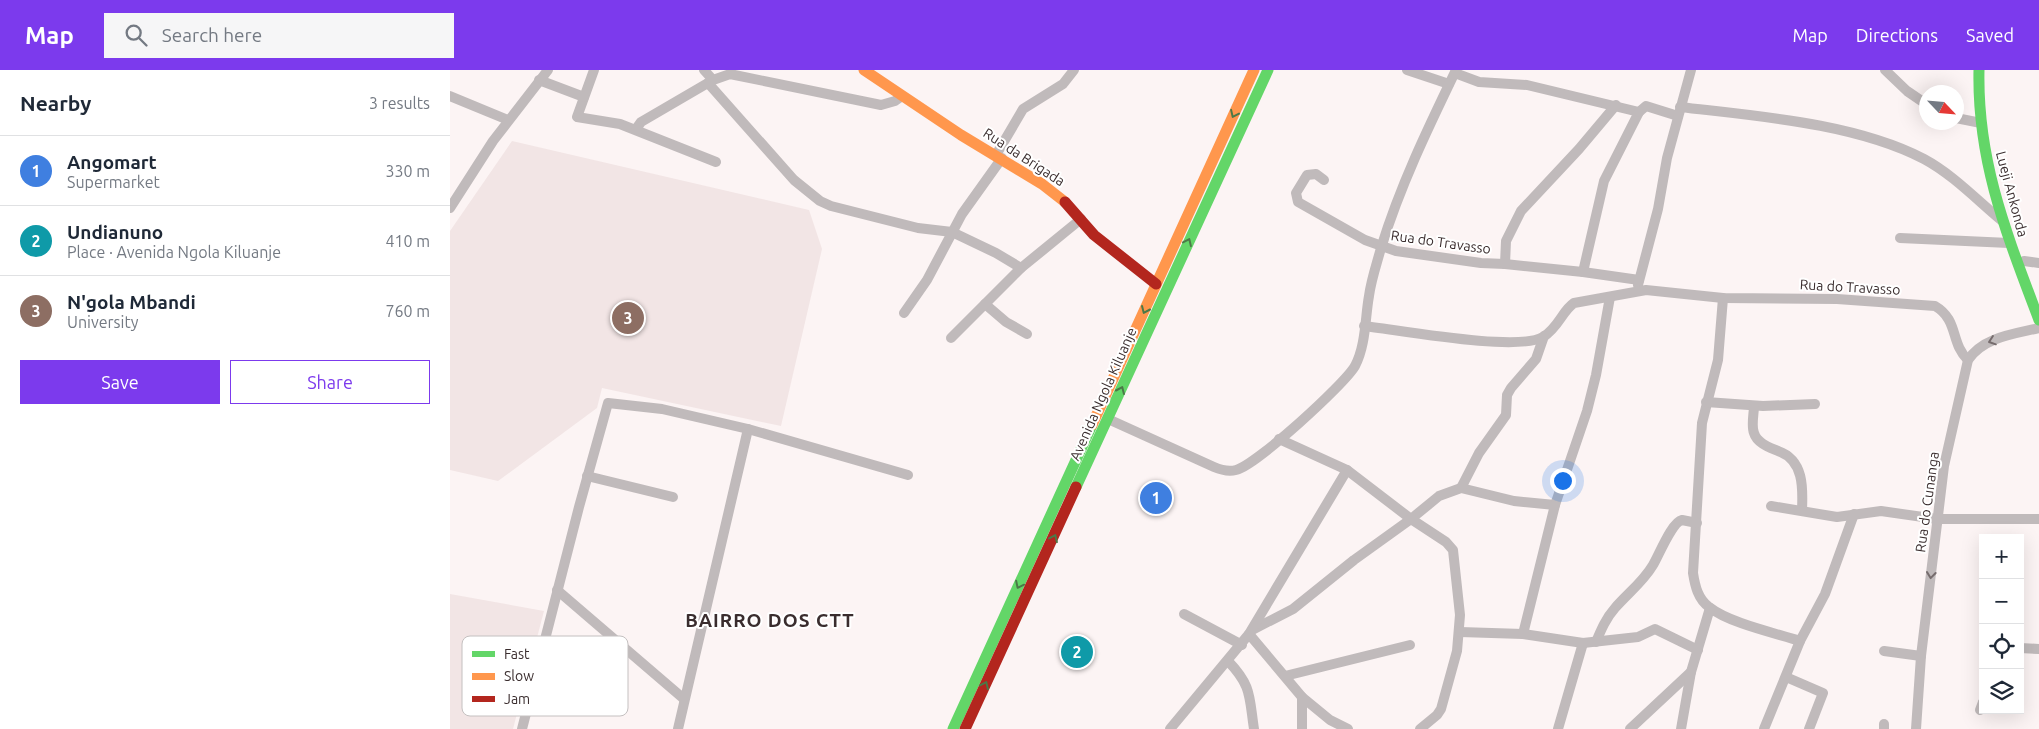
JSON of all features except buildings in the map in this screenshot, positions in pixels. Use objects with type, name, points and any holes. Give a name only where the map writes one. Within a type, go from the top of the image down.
[{"type":"main road","name":"Rua da Brigada","points":[[864,70],[1054,193],[1081,219],[1094,235],[1156,284]]},
{"type":"main road","name":"Avenida Ngola Kiluanje","points":[[953,729],[1254,70]]},
{"type":"main road","name":"Avenida Ngola Kiluanje","points":[[965,729],[1268,70]]},
{"type":"main road","name":"Lueji Ankonda","points":[[1979,70],[1977,88],[1985,154],[2001,220],[2039,320]]},
{"type":"main road","points":[[1988,70],[1988,116],[2001,190],[2024,261],[2039,295]]},
{"type":"street","points":[[534,70],[584,97]]},
{"type":"street","points":[[594,70],[577,117],[613,122],[636,129],[716,162]]},
{"type":"street","points":[[704,70],[710,81],[794,180],[820,201],[831,206],[903,224],[952,232],[1022,268]]},
{"type":"street","points":[[904,313],[927,280],[952,232],[999,156],[1023,109],[1063,84],[1074,70]]},
{"type":"street","points":[[1408,70],[1449,84]]},
{"type":"street","points":[[1364,326],[1511,343],[1544,336],[1559,324],[1572,305],[1610,297],[1638,285],[1658,209],[1667,158],[1691,70]]},
{"type":"street","points":[[1885,70],[1907,91],[1919,99]]},
{"type":"street","points":[[1108,419],[1214,467],[1230,471],[1236,470],[1255,461],[1348,377],[1360,351],[1369,293],[1395,206],[1416,153],[1455,72],[1479,82],[1527,85],[1639,112]]},
{"type":"street","points":[[636,129],[641,122],[710,81],[730,74],[881,105],[895,101],[902,96]]},
{"type":"street","points":[[450,208],[508,120],[544,75]]},
{"type":"street","points":[[450,96],[508,120]]},
{"type":"street","points":[[1505,264],[1506,241],[1521,212],[1563,167],[1616,105]]},
{"type":"street","points":[[1583,272],[1604,181],[1639,112],[1646,106],[1679,112],[1760,116],[1827,127],[1900,148],[1924,159],[1946,173],[2001,220]]},
{"type":"street","points":[[1964,120],[1980,123]]},
{"type":"street","name":"Rua do Travasso","points":[[1324,180],[1316,174],[1307,175],[1296,193],[1298,202],[1382,247],[1471,262],[1583,272],[1638,285],[1723,298],[1837,299],[1935,306],[1948,316],[1959,347],[1968,360]]},
{"type":"street","points":[[951,338],[1022,268],[1081,219]]},
{"type":"street","points":[[1900,238],[2009,243]]},
{"type":"street","points":[[2024,261],[2039,263]]},
{"type":"street","points":[[1523,634],[1556,505],[1590,402],[1610,297]]},
{"type":"street","points":[[1723,298],[1718,360],[1702,422],[1693,573],[1695,585],[1702,600],[1710,608],[1744,623],[1800,641]]},
{"type":"street","points":[[985,304],[1006,322],[1027,334]]},
{"type":"street","points":[[1968,360],[1973,352],[1984,344],[2039,328]]},
{"type":"street","points":[[1461,488],[1480,453],[1506,415],[1508,395],[1511,388],[1536,359],[1544,336]]},
{"type":"street","name":"Rua do Cunanga","points":[[1916,729],[1921,656],[1944,466],[1968,360]]},
{"type":"street","points":[[546,636],[606,407],[612,402],[662,410],[748,428],[908,476]]},
{"type":"street","points":[[1706,402],[1754,406],[1815,404]]},
{"type":"street","points":[[1754,406],[1753,430],[1756,436],[1765,445],[1790,458],[1799,471],[1803,483],[1802,510]]},
{"type":"street","points":[[678,729],[748,428]]},
{"type":"street","points":[[1279,439],[1347,470],[1411,519],[1446,542],[1453,550],[1460,632],[1457,651],[1441,709],[1420,729]]},
{"type":"street","points":[[1170,729],[1242,645],[1347,470]]},
{"type":"street","points":[[587,476],[673,496]]},
{"type":"street","points":[[1250,632],[1293,609],[1439,496],[1461,488],[1514,502],[1556,505]]},
{"type":"street","points":[[1771,506],[1837,517],[1893,511],[1937,519],[2039,519]]},
{"type":"street","points":[[1764,729],[1800,641],[1826,594],[1854,514]]},
{"type":"street","points":[[1596,642],[1606,621],[1615,608],[1636,588],[1651,568],[1677,521],[1697,523]]},
{"type":"street","points":[[558,590],[611,636]]},
{"type":"street","points":[[1681,729],[1691,672],[1710,608]]},
{"type":"street","points":[[1184,614],[1242,645]]},
{"type":"street","points":[[1460,632],[1523,634],[1583,643],[1638,637],[1654,629],[1698,650]]},
{"type":"street","points":[[1250,632],[1302,697],[1330,720],[1348,729]]},
{"type":"street","points":[[1558,729],[1583,643]]},
{"type":"street","points":[[1286,676],[1410,645]]},
{"type":"street","points":[[2024,648],[2039,649]]},
{"type":"street","points":[[628,651],[684,699]]},
{"type":"street","points":[[1884,651],[1921,656]]},
{"type":"street","points":[[1228,661],[1242,675],[1247,685],[1254,729]]},
{"type":"street","points":[[1630,729],[1691,672]]},
{"type":"street","points":[[1786,677],[1823,693],[1809,729]]},
{"type":"street","points":[[1302,697],[1302,729]]},
{"type":"street","points":[[522,729],[525,716]]},
{"type":"shaded area","points":[[512,141],[809,210],[822,249],[781,426],[602,388],[597,408],[498,481],[450,470],[450,231]]},
{"type":"shaded area","points":[[450,594],[544,611],[537,636],[462,636],[462,716],[516,716],[513,729],[450,729]]},
{"type":"traffic: fast","points":[[1076,487],[1268,70]]},
{"type":"traffic: fast","points":[[1979,70],[1983,136],[1996,198],[2039,320]]},
{"type":"traffic: fast","points":[[953,729],[1092,425]]},
{"type":"traffic: slow","points":[[864,70],[961,135],[1042,184],[1065,202]]},
{"type":"traffic: slow","points":[[1092,425],[1254,70]]},
{"type":"traffic: jam","points":[[1065,202],[1094,235],[1156,284]]},
{"type":"traffic: jam","points":[[965,729],[1076,487]]},
{"type":"place","name":"N'gola Mbandi","points":[[628,318]]},
{"type":"place","name":"Angomart","points":[[1156,498]]},
{"type":"place","name":"Undianuno","points":[[1077,652]]},
{"type":"district","name":"BAIRRO DOS CTT","points":[[770,620]]}]
